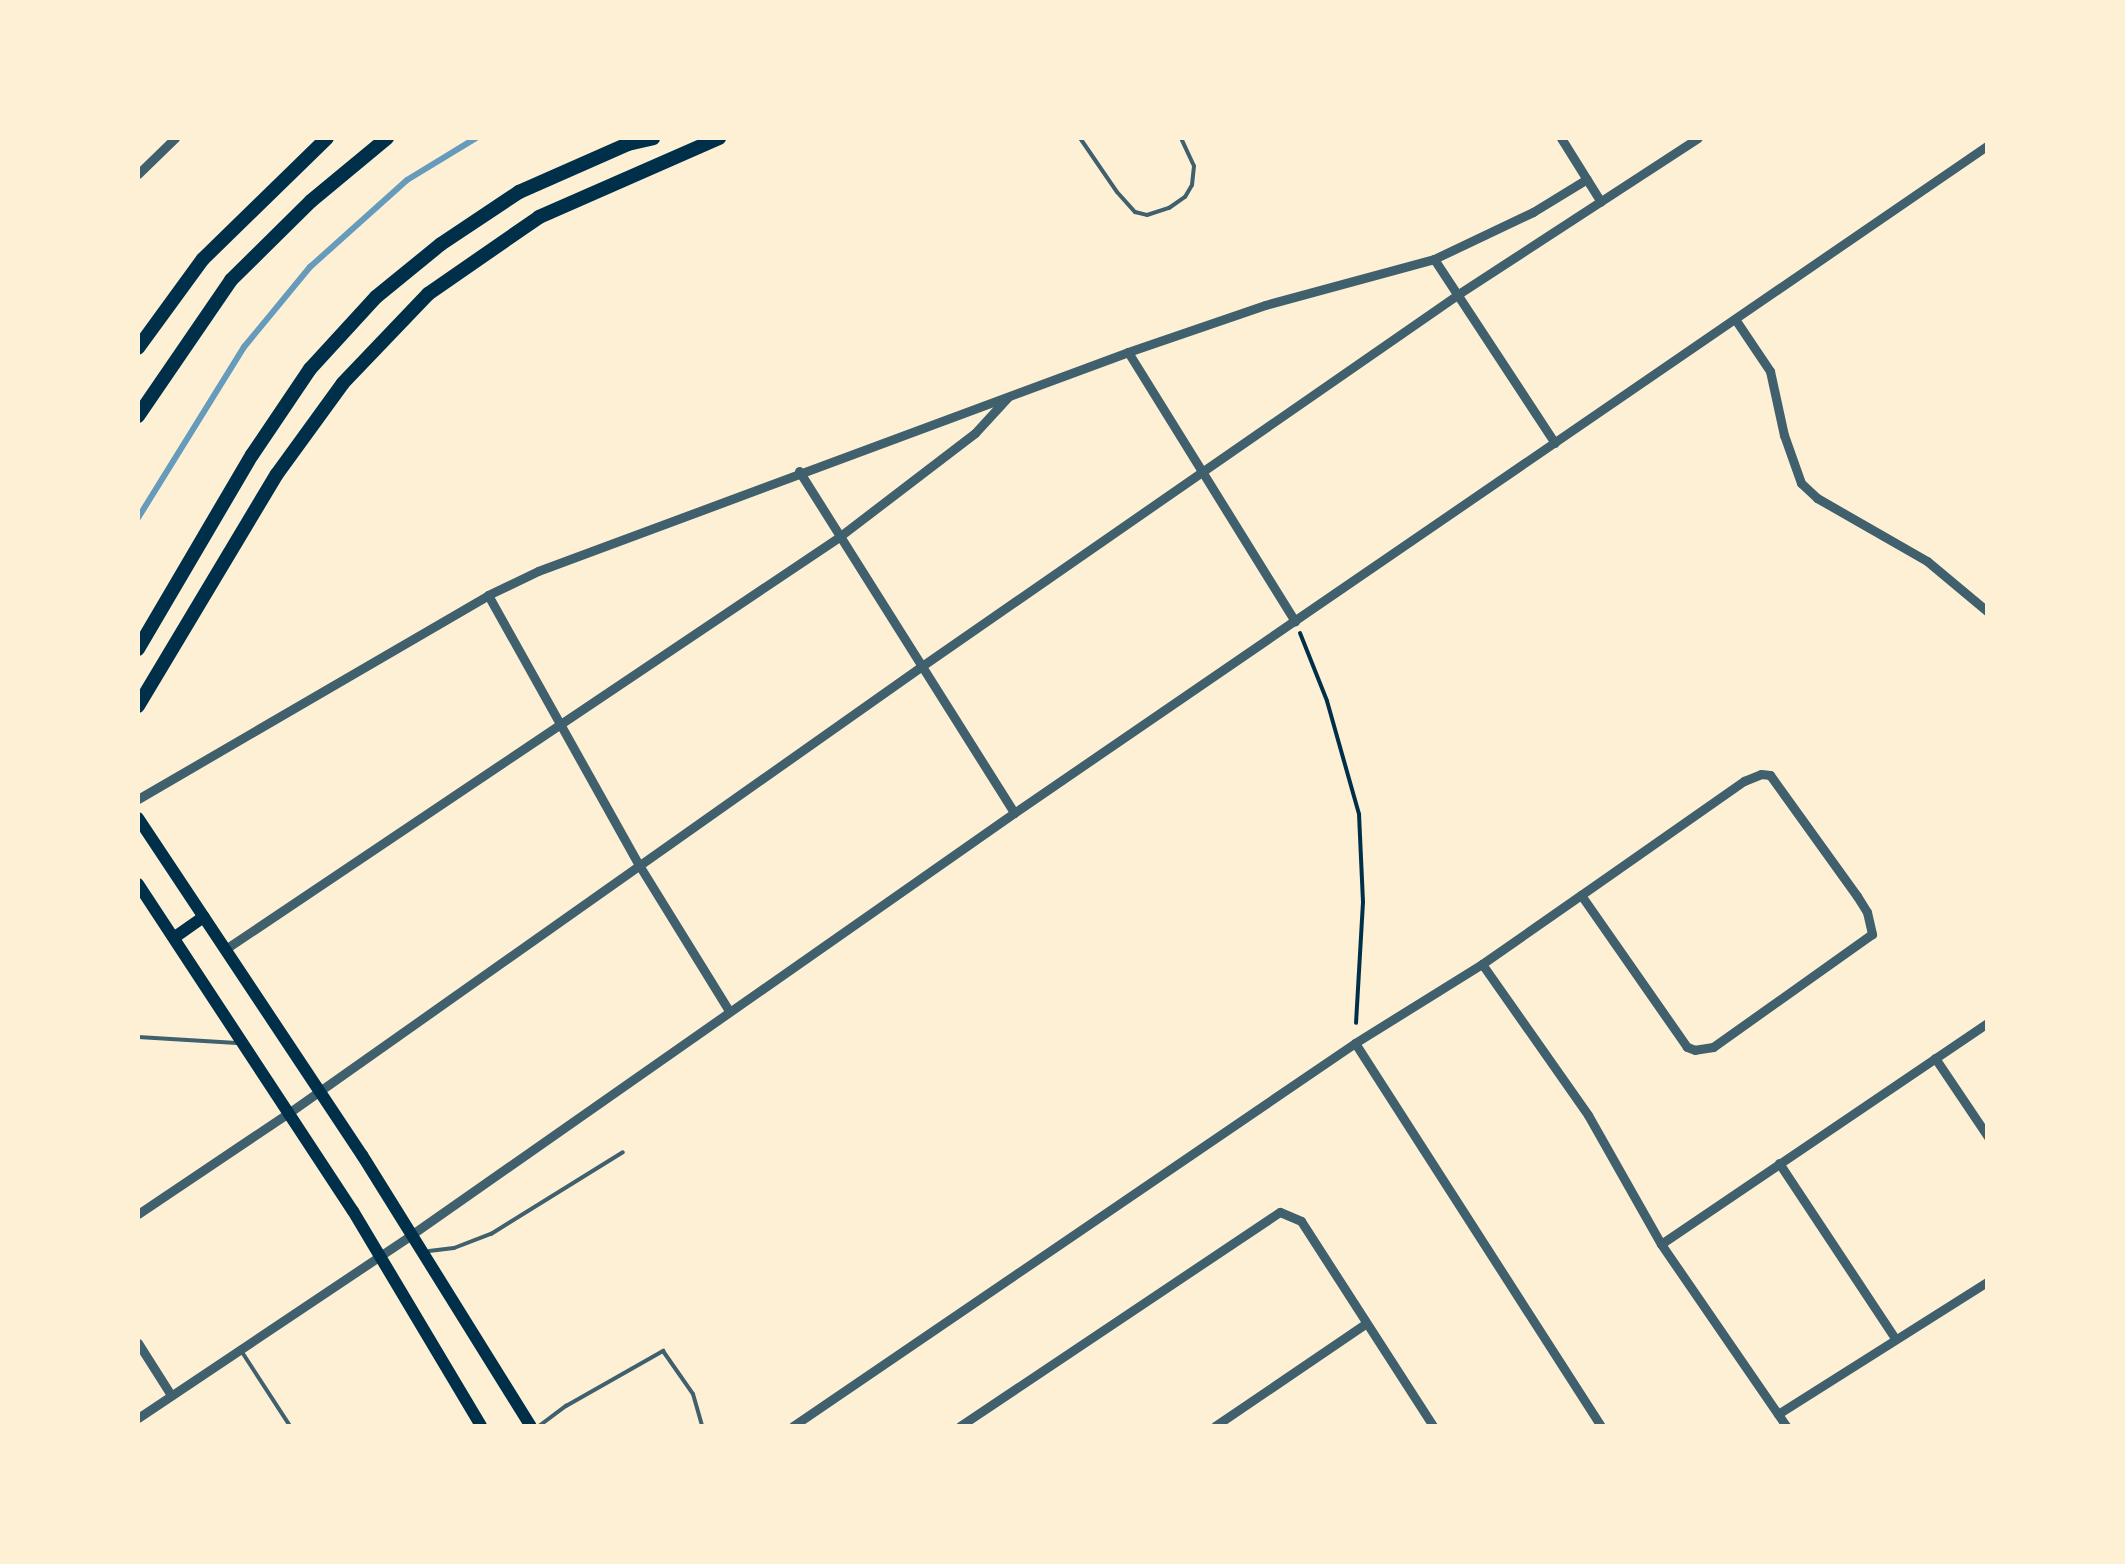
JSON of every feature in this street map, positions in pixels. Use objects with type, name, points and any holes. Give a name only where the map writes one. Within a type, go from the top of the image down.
[{"type":"highway","points":[[138,348],[204,259],[327,138]]},
{"type":"highway","points":[[138,416],[231,280],[311,201],[386,138]]},
{"type":"highway","points":[[138,648],[252,455],[310,369],[376,297],[441,244],[519,192],[628,144],[653,138]]},
{"type":"highway","points":[[138,706],[277,474],[343,383],[428,294],[539,217],[720,138]]},
{"type":"main road","points":[[138,818],[320,1090],[531,1426]]},
{"type":"main road","points":[[138,884],[290,1112],[482,1426]]},
{"type":"main road","points":[[175,937],[204,917]]},
{"type":"street","points":[[1561,138],[1601,202]]},
{"type":"street","points":[[138,1214],[290,1112],[1460,293],[1698,138]]},
{"type":"street","points":[[138,174],[169,140]]},
{"type":"street","points":[[138,1418],[411,1235],[1014,813],[1988,145]]},
{"type":"street","points":[[138,800],[488,595],[538,571],[1128,352],[1265,305],[1434,258],[1533,212],[1587,179]]},
{"type":"street","points":[[1434,258],[1555,443]]},
{"type":"street","points":[[1735,319],[1770,372],[1784,435],[1801,483],[1817,498],[1927,560],[1988,612]]},
{"type":"street","points":[[1128,352],[1295,622]]},
{"type":"street","points":[[227,948],[839,537],[975,432],[1010,395]]},
{"type":"street","points":[[799,471],[1014,813]]},
{"type":"street","points":[[488,595],[639,865],[729,1011]]},
{"type":"street","points":[[792,1426],[1355,1043],[1482,964],[1581,894],[1761,774],[1770,776],[1857,896],[1868,912],[1872,934],[1713,1046],[1696,1050],[1687,1047],[1581,894]]},
{"type":"street","points":[[1482,964],[1578,1100],[1662,1244],[1786,1426]]},
{"type":"street","points":[[1662,1244],[1988,1023]]},
{"type":"street","points":[[1355,1043],[1601,1426]]},
{"type":"street","points":[[1936,1058],[1988,1137]]},
{"type":"street","points":[[1778,1163],[1895,1338]]},
{"type":"street","points":[[960,1426],[1274,1214],[1290,1214],[1301,1221],[1432,1426]]},
{"type":"street","points":[[1778,1414],[1988,1280]]},
{"type":"street","points":[[1215,1426],[1365,1324]]},
{"type":"street","points":[[138,1342],[171,1395]]},
{"type":"lane","points":[[1080,138],[1117,192],[1136,212],[1147,215],[1169,208],[1185,197],[1192,185],[1194,166],[1181,138]]},
{"type":"lane","points":[[138,1037],[245,1043]]},
{"type":"lane","points":[[422,1252],[454,1248],[491,1234],[623,1152]]},
{"type":"lane","points":[[240,1349],[290,1426]]},
{"type":"lane","points":[[539,1426],[566,1406],[665,1351],[693,1394],[702,1426]]},
{"type":"path","points":[[1295,622],[1328,701],[1359,814],[1363,902],[1355,1043]]},
{"type":"waterway","points":[[138,518],[244,347],[310,267],[407,180],[476,138]]}]
